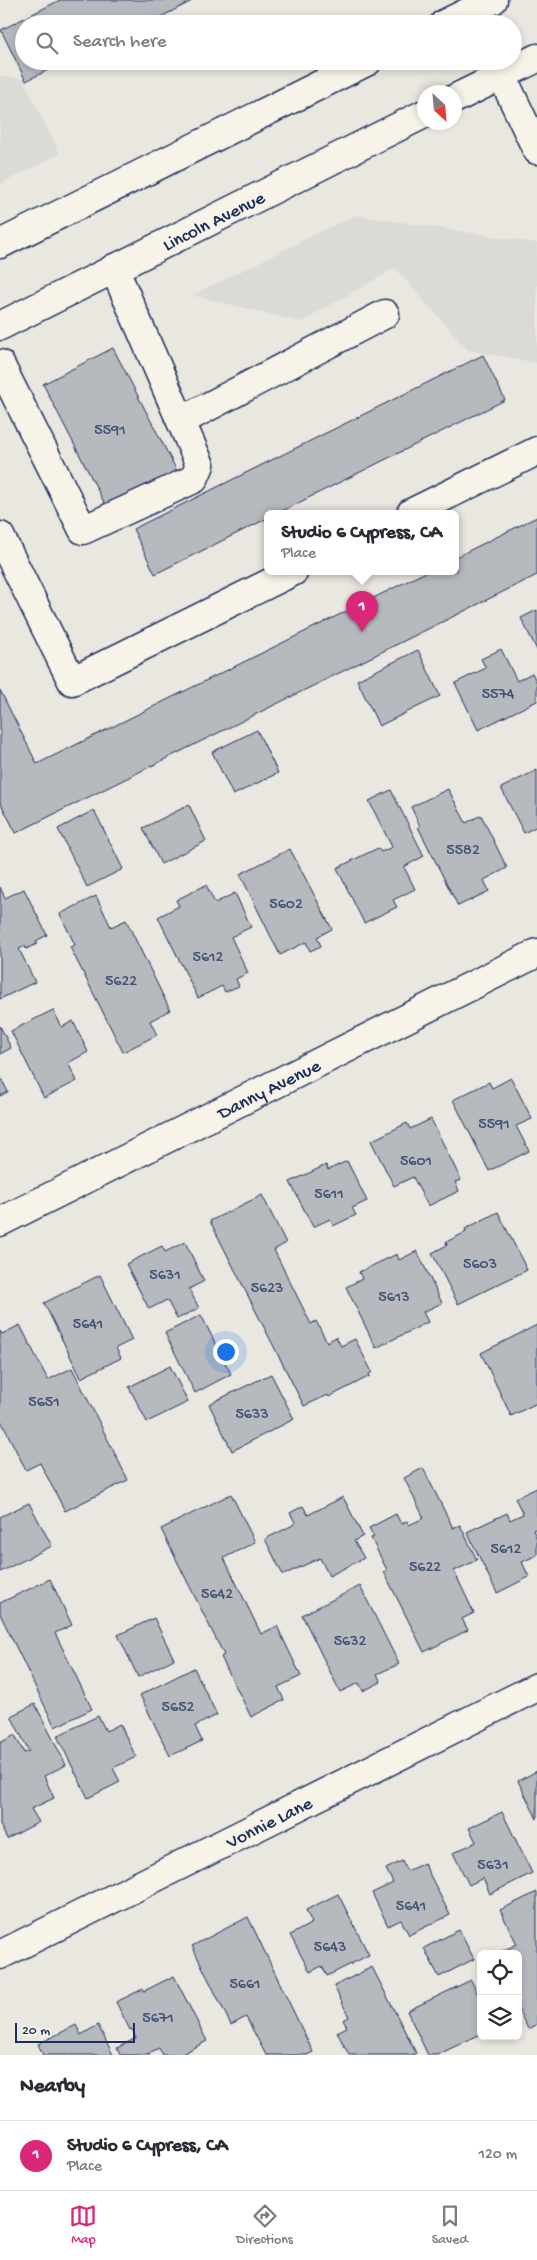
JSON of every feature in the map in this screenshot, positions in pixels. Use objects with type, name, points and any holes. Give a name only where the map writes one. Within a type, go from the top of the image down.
[{"type":"street","points":[[462,15],[493,0]]},
{"type":"street","points":[[522,66],[537,58]]},
{"type":"street","points":[[0,244],[350,70]]},
{"type":"street","points":[[462,95],[514,70]]},
{"type":"street","points":[[502,76],[537,150]]},
{"type":"street","name":"Lincoln Avenue","points":[[0,326],[417,117]]},
{"type":"street","points":[[0,364],[83,530],[194,479],[200,465],[114,268]]},
{"type":"street","points":[[181,422],[385,314]]},
{"type":"street","points":[[416,510],[537,451]]},
{"type":"street","points":[[0,536],[72,681],[286,575]]},
{"type":"street","name":"Danny Avenue","points":[[0,1222],[537,953]]},
{"type":"street","name":"Vonnie Lane","points":[[0,1955],[537,1687]]},
{"type":"shaded area","points":[[0,76],[23,79],[60,154],[0,184]]},
{"type":"shaded area","points":[[355,215],[537,243],[537,363],[468,350],[395,268],[301,322],[192,295]]},
{"type":"building","points":[[60,0],[192,0],[165,15],[30,15]]},
{"type":"building","points":[[15,23],[15,59],[1,30]]},
{"type":"building","points":[[21,70],[48,70],[26,81]]},
{"type":"building","points":[[113,348],[177,471],[107,508],[43,384]]},
{"type":"building","points":[[483,355],[505,400],[284,510],[264,510],[264,520],[155,574],[133,529]]},
{"type":"building","points":[[537,517],[537,575],[16,833],[0,802],[0,690],[37,764],[420,575],[459,575],[459,556]]},
{"type":"building","points":[[537,610],[537,650],[521,618]]},
{"type":"building","points":[[501,649],[517,681],[532,673],[537,683],[537,701],[478,730],[455,683],[486,668],[481,659]]},
{"type":"building","points":[[418,650],[440,696],[379,726],[357,680]]},
{"type":"building","points":[[257,730],[278,773],[233,795],[212,752]]},
{"type":"building","points":[[537,770],[537,826],[524,833],[501,788]]},
{"type":"building","points":[[448,789],[466,823],[481,815],[507,868],[484,880],[489,891],[458,906],[418,827],[420,826],[411,807]]},
{"type":"building","points":[[391,790],[424,856],[404,867],[415,889],[393,900],[397,907],[364,923],[337,868],[378,848],[381,852],[392,847],[369,801]]},
{"type":"building","points":[[189,805],[206,841],[161,864],[143,828]]},
{"type":"building","points":[[94,810],[123,869],[87,887],[58,829]]},
{"type":"building","points":[[290,849],[332,929],[317,937],[321,946],[310,951],[306,942],[280,955],[240,874]]},
{"type":"building","points":[[206,885],[215,903],[235,893],[251,927],[231,937],[248,973],[236,979],[239,986],[225,992],[222,986],[198,998],[158,917],[179,906],[176,900]]},
{"type":"building","points":[[0,887],[5,898],[24,889],[47,935],[36,941],[37,944],[26,949],[25,946],[19,949],[35,982],[0,999]]},
{"type":"building","points":[[96,896],[111,927],[126,920],[170,1010],[150,1021],[157,1035],[123,1052],[70,947],[75,945],[60,914]]},
{"type":"building","points":[[53,1010],[62,1027],[73,1021],[88,1052],[68,1063],[77,1081],[44,1098],[11,1031]]},
{"type":"building","points":[[0,1026],[11,1048],[0,1054]]},
{"type":"building","points":[[0,1076],[8,1092],[0,1096]]},
{"type":"building","points":[[511,1078],[532,1119],[516,1126],[529,1151],[489,1171],[453,1100],[489,1082],[492,1088]]},
{"type":"building","points":[[431,1119],[461,1180],[455,1182],[459,1191],[428,1206],[413,1177],[394,1186],[371,1141],[407,1123],[410,1129]]},
{"type":"building","points":[[347,1161],[367,1201],[352,1208],[356,1215],[333,1226],[330,1219],[313,1227],[290,1182],[326,1165],[328,1170]]},
{"type":"building","points":[[262,1195],[286,1243],[274,1250],[311,1324],[316,1321],[327,1342],[336,1337],[341,1346],[355,1339],[372,1372],[369,1374],[370,1376],[329,1397],[328,1395],[304,1406],[210,1221]]},
{"type":"building","points":[[498,1212],[527,1270],[458,1304],[432,1253],[447,1245],[446,1242],[466,1232],[465,1229]]},
{"type":"building","points":[[185,1242],[204,1281],[189,1289],[199,1308],[177,1319],[167,1300],[149,1309],[126,1264],[162,1246],[165,1252]]},
{"type":"building","points":[[417,1251],[442,1303],[423,1312],[428,1322],[376,1348],[346,1287],[362,1279],[359,1272],[397,1254],[399,1260]]},
{"type":"building","points":[[100,1275],[132,1340],[116,1348],[121,1358],[81,1378],[44,1303]]},
{"type":"building","points":[[201,1315],[231,1374],[195,1393],[165,1333]]},
{"type":"building","points":[[20,1325],[48,1380],[72,1368],[128,1480],[65,1511],[40,1463],[26,1470],[0,1419],[0,1331],[2,1334]]},
{"type":"building","points":[[537,1325],[537,1403],[511,1416],[481,1353]]},
{"type":"building","points":[[170,1366],[188,1402],[147,1422],[129,1387]]},
{"type":"building","points":[[271,1374],[294,1419],[232,1451],[209,1404]]},
{"type":"building","points":[[423,1468],[453,1528],[460,1525],[477,1560],[454,1571],[474,1613],[462,1619],[468,1630],[424,1652],[384,1572],[387,1570],[371,1538],[374,1537],[369,1528],[396,1514],[401,1524],[407,1521],[409,1525],[424,1518],[404,1478]]},
{"type":"building","points":[[537,1488],[537,1528],[533,1530],[537,1539],[537,1555],[522,1562],[529,1577],[497,1593],[467,1532],[507,1513],[510,1520],[523,1514],[515,1498]]},
{"type":"building","points":[[231,1494],[255,1542],[224,1558],[261,1634],[277,1626],[301,1676],[278,1687],[284,1700],[251,1717],[221,1657],[224,1655],[161,1529]]},
{"type":"building","points":[[343,1497],[363,1536],[354,1541],[364,1558],[329,1576],[320,1558],[283,1575],[265,1539],[293,1525],[295,1522],[290,1513],[303,1506],[308,1515]]},
{"type":"building","points":[[29,1503],[52,1546],[0,1572],[0,1517]]},
{"type":"building","points":[[50,1579],[72,1625],[55,1633],[92,1709],[55,1727],[0,1614],[0,1603]]},
{"type":"building","points":[[360,1586],[399,1664],[377,1674],[381,1682],[363,1691],[359,1683],[340,1692],[302,1615]]},
{"type":"building","points":[[154,1618],[174,1659],[138,1677],[118,1635]]},
{"type":"building","points":[[194,1668],[217,1715],[195,1726],[202,1741],[170,1756],[140,1695]]},
{"type":"building","points":[[35,1704],[66,1765],[44,1776],[54,1798],[31,1809],[39,1822],[7,1839],[0,1825],[0,1743],[15,1735],[24,1753],[29,1751],[11,1716]]},
{"type":"building","points":[[98,1716],[106,1731],[120,1724],[136,1757],[113,1768],[120,1782],[88,1798],[57,1736]]},
{"type":"building","points":[[537,1771],[537,1819],[518,1781]]},
{"type":"building","points":[[502,1812],[532,1873],[490,1894],[483,1878],[469,1885],[453,1853],[476,1842],[469,1828]]},
{"type":"building","points":[[402,1861],[407,1871],[424,1863],[450,1915],[409,1935],[401,1920],[388,1926],[372,1893],[393,1883],[386,1869]]},
{"type":"building","points":[[537,1892],[537,2024],[528,2029],[522,2017],[522,1950],[504,1950],[517,1944],[500,1910]]},
{"type":"building","points":[[338,1894],[369,1955],[327,1976],[322,1966],[310,1972],[290,1935],[312,1923],[306,1910]]},
{"type":"building","points":[[248,1917],[313,2052],[307,2055],[266,2055],[246,2017],[231,2025],[192,1946]]},
{"type":"building","points":[[459,1930],[474,1959],[439,1977],[424,1948]]},
{"type":"building","points":[[372,1967],[416,2053],[412,2055],[349,2055],[337,2032],[347,2027],[343,2020],[349,2017],[334,1986]]},
{"type":"building","points":[[174,1976],[207,2041],[180,2055],[163,2055],[159,2048],[149,2053],[150,2055],[120,2055],[117,2048],[136,2038],[116,2002]]},
{"type":"building","points":[[471,1980],[477,1993],[477,2036],[437,2055],[428,2055],[407,2011]]},
{"type":"building","points":[[76,2025],[81,2035],[98,2025],[113,2055],[43,2055],[38,2044]]},
{"type":"place","name":"Studio 6 Cypress, CA","points":[[362,632]]}]
